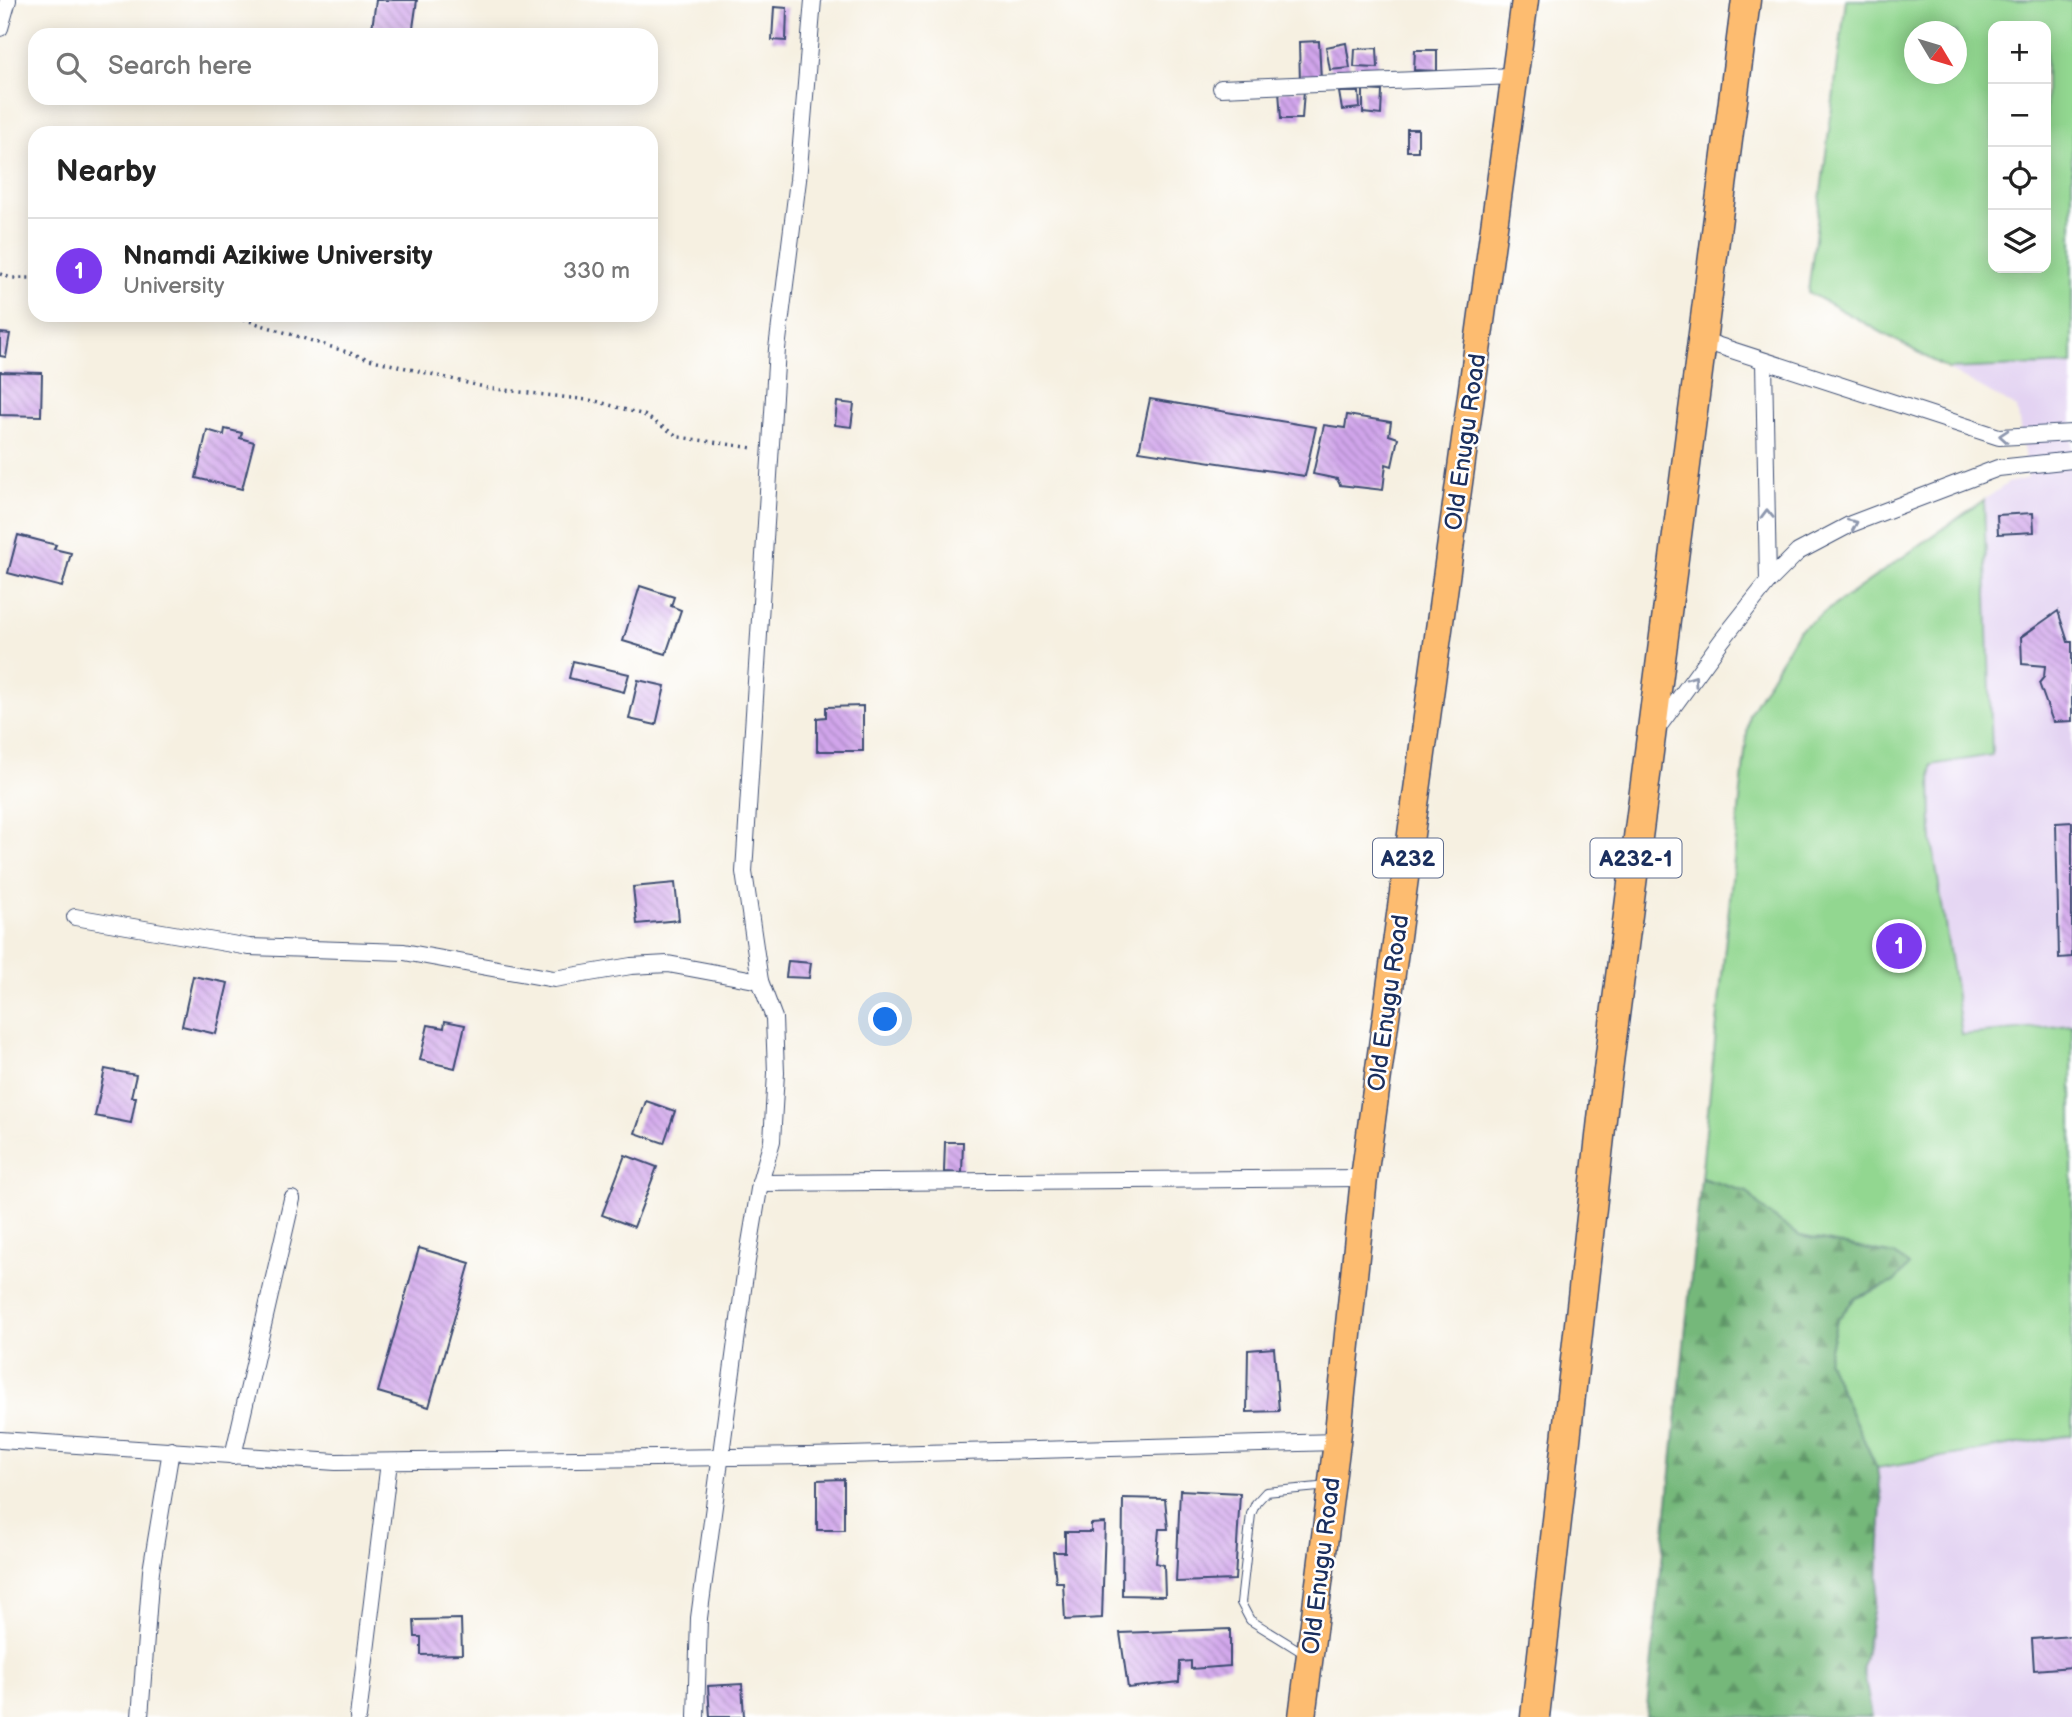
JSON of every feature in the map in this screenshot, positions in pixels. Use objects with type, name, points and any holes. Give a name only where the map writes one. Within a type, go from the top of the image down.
[{"type":"highway","name":"A232-1","points":[[1535,1717],[1604,1101],[1746,0]]},
{"type":"main road","name":"Old Enugu Road","points":[[1302,1717],[1332,1486],[1364,1178],[1525,0]]},
{"type":"street","points":[[0,28],[9,0]]},
{"type":"street","points":[[696,1717],[699,1618],[760,1183],[772,1141],[776,1073],[774,1018],[760,981],[744,872],[777,349],[798,180],[813,0]]},
{"type":"street","points":[[1221,88],[1515,76]]},
{"type":"street","points":[[1704,341],[1999,437],[2072,433]]},
{"type":"street","points":[[1764,361],[1768,582]]},
{"type":"street","points":[[1653,735],[1768,582],[1798,552],[1851,524],[1998,468],[2072,460]]},
{"type":"street","points":[[75,917],[249,947],[404,952],[554,979],[631,966],[668,964],[760,981]]},
{"type":"street","points":[[760,1183],[1364,1178]]},
{"type":"street","points":[[233,1456],[292,1199]]},
{"type":"street","points":[[0,1440],[324,1462],[808,1456],[1337,1441]]},
{"type":"street","points":[[139,1717],[151,1571],[171,1450]]},
{"type":"street","points":[[358,1717],[389,1462]]},
{"type":"lane","points":[[1310,1657],[1250,1620],[1244,1613],[1241,1603],[1251,1514],[1266,1492],[1332,1486]]},
{"type":"path","points":[[0,274],[11,278],[28,278]]},
{"type":"path","points":[[252,322],[369,359],[488,388],[596,401],[644,415],[679,437],[750,449],[772,443]]},
{"type":"shaded area","points":[[1846,0],[2072,0],[2072,1717],[1646,1717],[1749,714],[1798,631],[2008,483],[2028,478],[2017,408],[1808,292]]},
{"type":"green space","points":[[1846,0],[2072,0],[2072,364],[1948,369],[1808,292]]},
{"type":"green space","points":[[1984,500],[1992,755],[1931,765],[1932,840],[1962,1035],[2072,1025],[2072,1435],[1877,1468],[1827,1361],[1837,1320],[1855,1298],[1894,1282],[1895,1255],[1800,1236],[1767,1213],[1747,1192],[1701,1178],[1749,714],[1798,631]]},
{"type":"green space","points":[[1701,1178],[1747,1192],[1767,1213],[1800,1236],[1895,1255],[1909,1266],[1894,1282],[1855,1298],[1837,1320],[1827,1361],[1877,1468],[1882,1502],[1878,1583],[1863,1667],[1872,1717],[1646,1717]]},
{"type":"building","points":[[376,0],[417,0],[413,28],[372,28]]},
{"type":"building","points":[[774,7],[787,8],[786,41],[772,40]]},
{"type":"building","points":[[1319,41],[1321,81],[1300,82],[1299,42]]},
{"type":"building","points":[[1346,43],[1350,68],[1330,70],[1326,47]]},
{"type":"building","points":[[1377,48],[1378,68],[1354,67],[1355,49]]},
{"type":"building","points":[[1415,50],[1437,50],[1437,71],[1414,70]]},
{"type":"building","points":[[1304,90],[1302,119],[1281,119],[1279,91]]},
{"type":"building","points":[[1363,90],[1382,91],[1381,115],[1363,113]]},
{"type":"building","points":[[1339,92],[1359,92],[1360,108],[1342,110]]},
{"type":"building","points":[[1407,129],[1418,129],[1418,151],[1407,151]]},
{"type":"building","points":[[0,333],[10,334],[6,357],[0,356]]},
{"type":"building","points":[[0,372],[42,373],[41,416],[0,415]]},
{"type":"building","points":[[1150,399],[1316,427],[1305,476],[1139,451]]},
{"type":"building","points":[[837,402],[854,404],[851,427],[835,425]]},
{"type":"building","points":[[1347,415],[1391,422],[1389,435],[1398,438],[1392,466],[1386,464],[1383,490],[1340,485],[1337,479],[1313,474],[1324,425],[1345,428]]},
{"type":"building","points":[[225,429],[242,433],[240,438],[254,442],[242,489],[196,478],[207,430],[224,435]]},
{"type":"building","points":[[2033,513],[2034,532],[1998,534],[1997,515]]},
{"type":"building","points":[[18,535],[56,545],[54,549],[71,553],[62,587],[8,573]]},
{"type":"building","points":[[640,586],[674,597],[671,606],[681,610],[666,654],[623,641]]},
{"type":"building","points":[[2058,611],[2068,642],[2072,642],[2072,721],[2053,722],[2039,683],[2044,677],[2045,666],[2022,664],[2021,637]]},
{"type":"building","points":[[573,661],[629,674],[624,692],[569,678]]},
{"type":"building","points":[[638,680],[665,686],[656,725],[629,719]]},
{"type":"building","points":[[863,706],[863,751],[817,751],[817,718],[826,717],[826,707]]},
{"type":"building","points":[[2072,822],[2072,957],[2059,958],[2056,823]]},
{"type":"building","points":[[675,883],[679,920],[637,924],[633,887]]},
{"type":"building","points":[[788,961],[811,963],[809,978],[786,977]]},
{"type":"building","points":[[193,976],[228,983],[216,1034],[182,1026]]},
{"type":"building","points":[[445,1021],[465,1025],[455,1068],[420,1060],[428,1025],[444,1028]]},
{"type":"building","points":[[105,1069],[136,1075],[131,1097],[136,1097],[131,1123],[95,1116]]},
{"type":"building","points":[[646,1101],[675,1111],[664,1143],[635,1133]]},
{"type":"building","points":[[945,1142],[963,1142],[962,1173],[944,1172]]},
{"type":"building","points":[[625,1155],[657,1167],[634,1227],[602,1215]]},
{"type":"building","points":[[419,1248],[470,1263],[429,1407],[378,1392]]},
{"type":"building","points":[[1274,1348],[1279,1411],[1247,1412],[1248,1350]]},
{"type":"building","points":[[844,1479],[844,1530],[817,1530],[817,1480]]},
{"type":"building","points":[[1180,1490],[1240,1493],[1235,1580],[1176,1582]]},
{"type":"building","points":[[1123,1498],[1165,1499],[1168,1529],[1159,1529],[1156,1563],[1164,1565],[1165,1596],[1122,1595]]},
{"type":"building","points":[[1105,1523],[1102,1618],[1065,1620],[1063,1582],[1056,1582],[1053,1552],[1065,1552],[1065,1532],[1091,1532],[1091,1524]]},
{"type":"building","points":[[461,1619],[462,1654],[421,1655],[421,1637],[415,1637],[414,1620]]},
{"type":"building","points":[[1230,1629],[1230,1666],[1191,1669],[1191,1661],[1180,1662],[1179,1682],[1128,1688],[1120,1633]]},
{"type":"building","points":[[2072,1636],[2072,1667],[2034,1670],[2032,1639]]},
{"type":"building","points":[[742,1684],[744,1717],[710,1717],[708,1686]]},
{"type":"place","name":"Nnamdi Azikiwe University","points":[[1899,946]]}]
